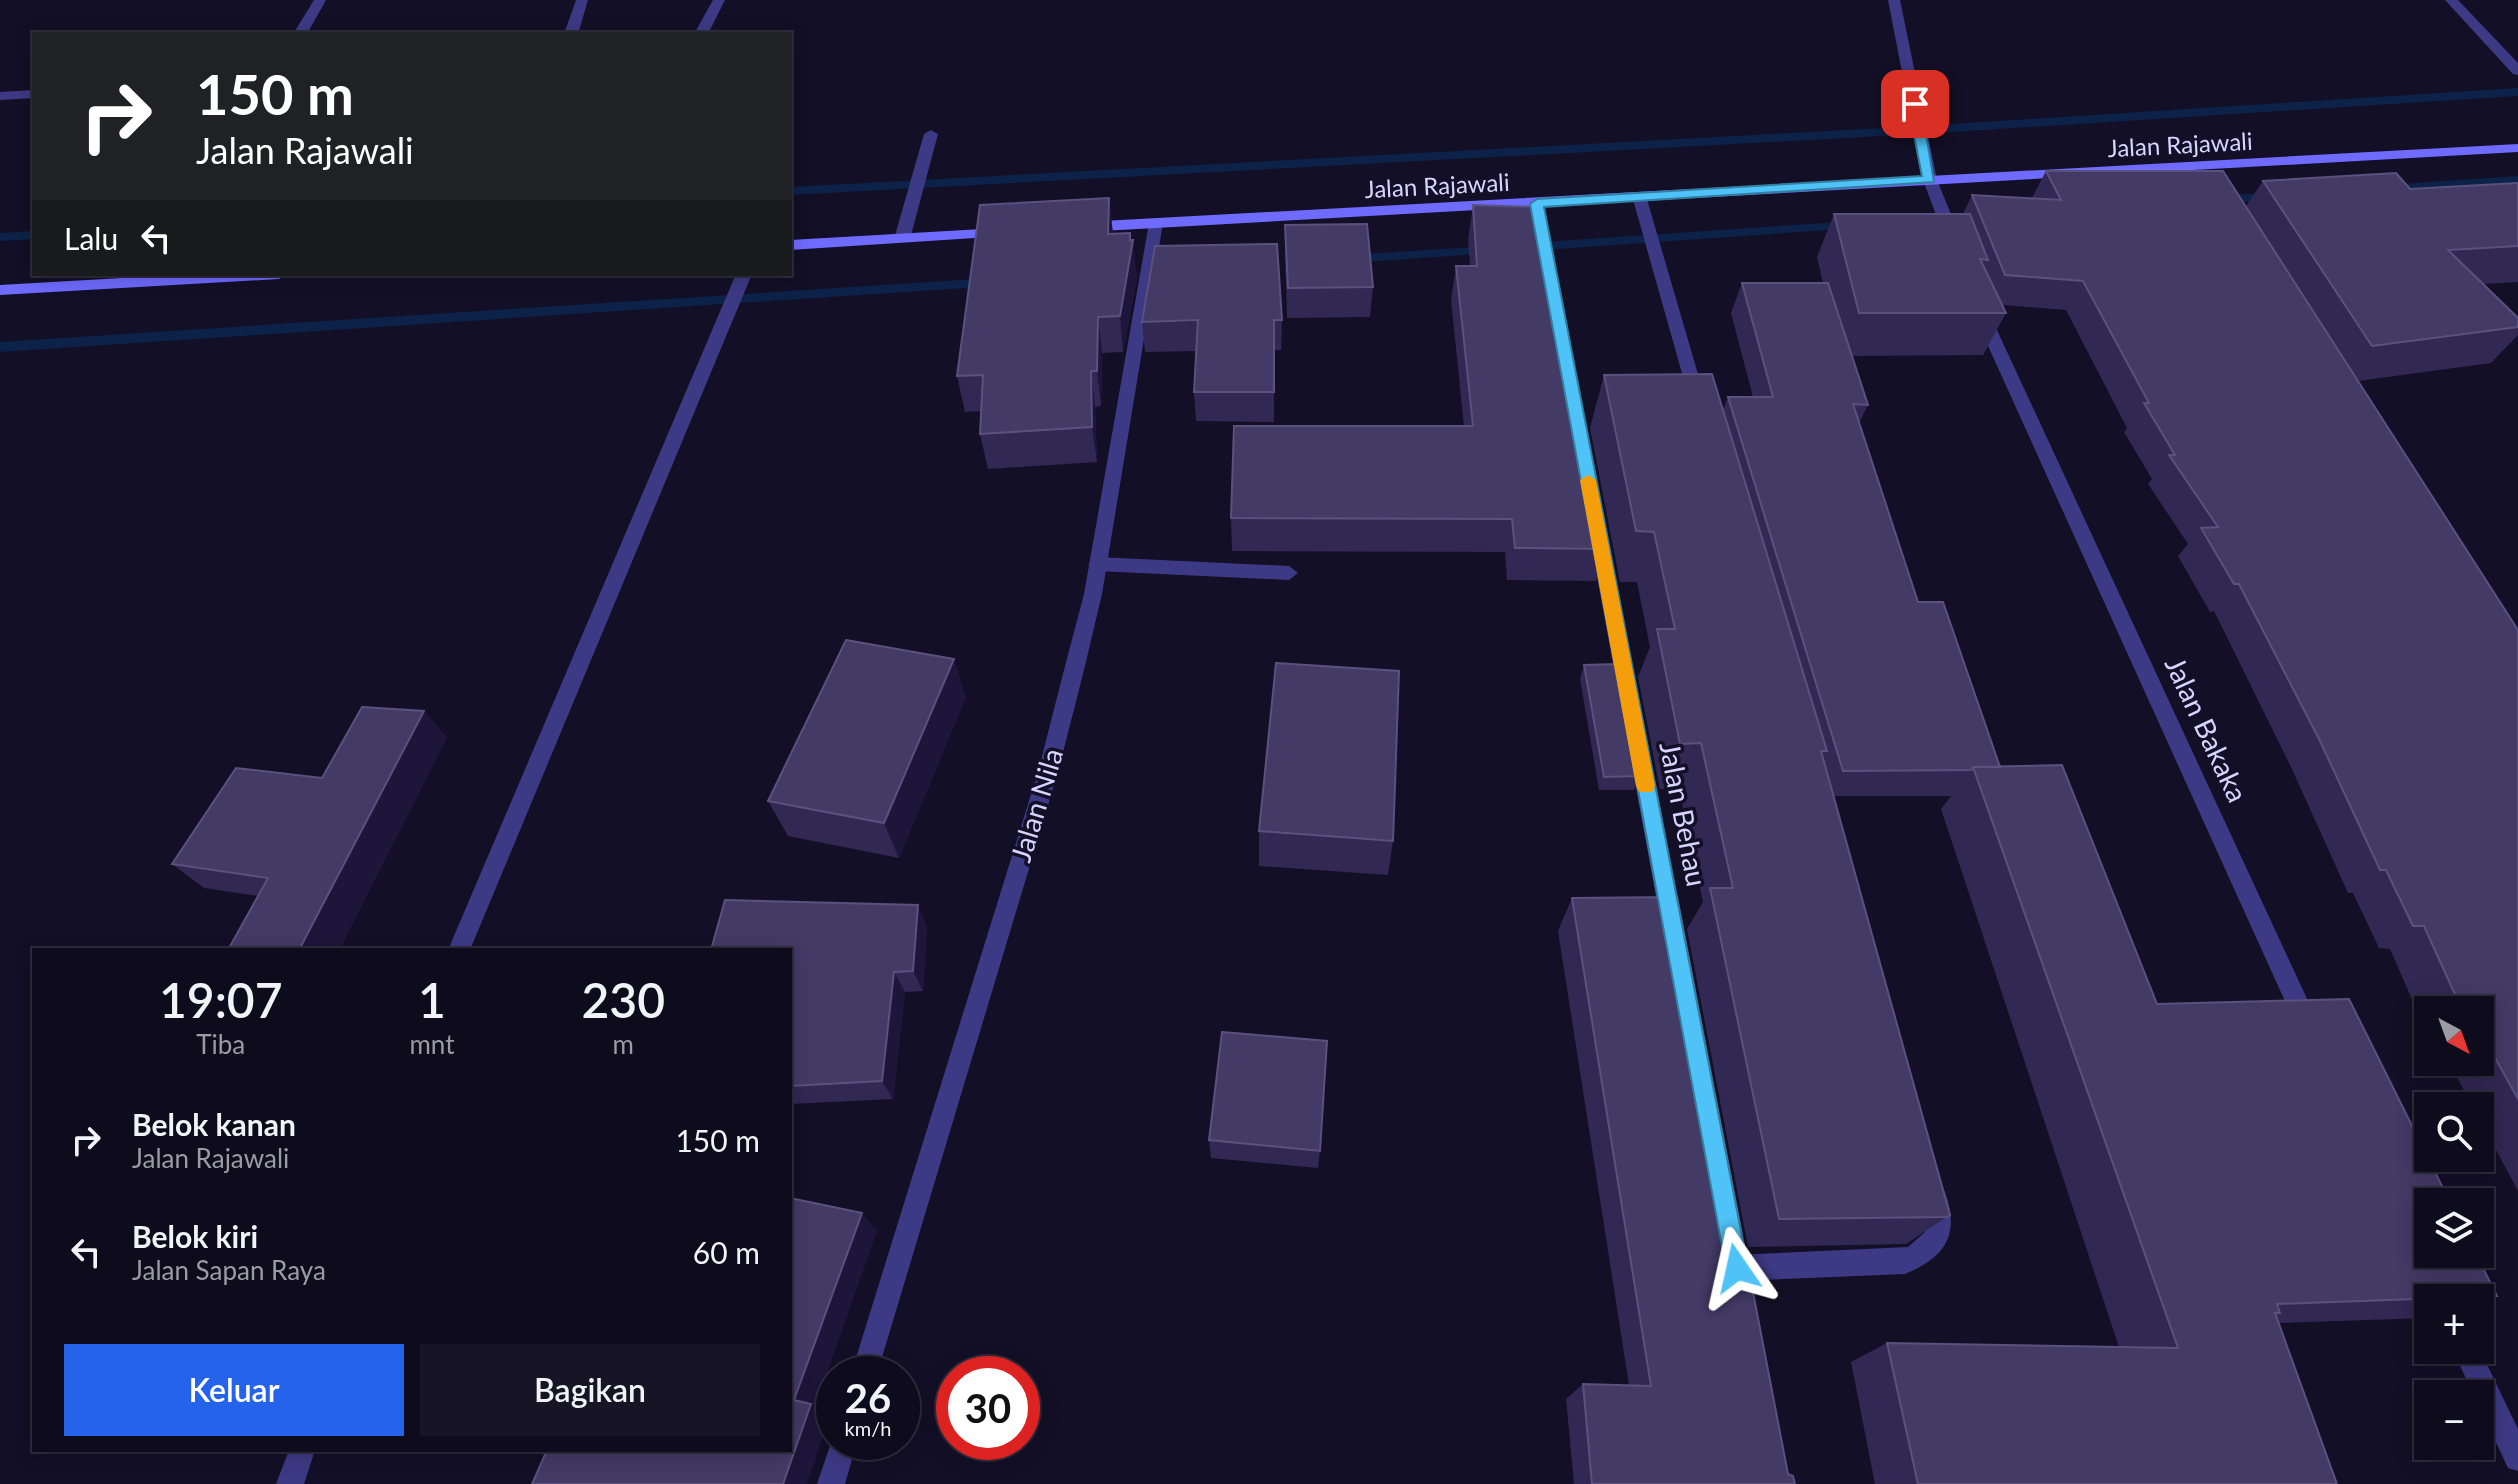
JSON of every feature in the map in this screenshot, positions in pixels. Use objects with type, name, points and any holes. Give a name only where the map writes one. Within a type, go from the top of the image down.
[{"type":"main road","name":"Jalan Rajawali","points":[[1061,229],[1930,180],[2198,173],[2518,148]]},
{"type":"main road","points":[[792,245],[1013,232]]},
{"type":"main road","points":[[0,290],[244,276]]},
{"type":"street","points":[[301,32],[320,0]]},
{"type":"street","points":[[572,32],[582,0]]},
{"type":"street","points":[[702,32],[719,0]]},
{"type":"street","points":[[1894,0],[1930,180],[1961,260]]},
{"type":"street","points":[[2451,0],[2518,71]]},
{"type":"street","points":[[0,96],[32,94]]},
{"type":"street","points":[[902,239],[931,134]]},
{"type":"street","points":[[1639,196],[1703,418]]},
{"type":"street","points":[[1537,204],[1580,441]]},
{"type":"street","name":"Jalan Nila","points":[[870,1356],[1048,772],[1093,594],[1156,223]]},
{"type":"street","points":[[460,948],[743,276]]},
{"type":"street","name":"Jalan Bakaka","points":[[1977,302],[2313,1037]]},
{"type":"street","name":"Jalan Behau","points":[[1595,519],[1675,941]]},
{"type":"street","points":[[1097,564],[1289,573]]},
{"type":"street","points":[[1743,1299],[1736,1261],[1905,1261],[1922,1255],[1933,1245],[1940,1224],[1930,1180]]},
{"type":"street","points":[[2473,1364],[2518,1458]]},
{"type":"street","points":[[290,1484],[301,1452]]},
{"type":"street","points":[[831,1484],[838,1460]]},
{"type":"building","points":[[2046,171],[2223,171],[2518,630],[2518,1099],[2494,1056],[2494,996],[2456,996],[2424,926],[2413,926],[2386,870],[2380,870],[2320,741],[2239,584],[2234,584],[2201,528],[2218,527],[2169,455],[2175,455],[2144,403],[2149,403],[2083,281],[2005,275],[1972,195],[2061,200]]},
{"type":"building","points":[[2396,173],[2410,189],[2518,183],[2518,246],[2448,250],[2518,318],[2518,327],[2372,346],[2263,181]]},
{"type":"building","points":[[1109,198],[1108,234],[1130,233],[1130,240],[1133,240],[1120,316],[1098,317],[1097,371],[1091,371],[1092,427],[980,434],[983,375],[957,376],[980,205]]},
{"type":"building","points":[[1473,205],[1536,207],[1567,394],[1576,394],[1606,549],[1515,548],[1512,519],[1231,518],[1234,426],[1473,426],[1456,266],[1477,266]]},
{"type":"building","points":[[1834,214],[1970,214],[1988,260],[1980,259],[2006,313],[1859,313]]},
{"type":"building","points":[[1367,224],[1373,287],[1288,288],[1285,225]]},
{"type":"building","points":[[1277,244],[1282,320],[1274,320],[1274,392],[1194,392],[1198,320],[1142,322],[1155,246]]},
{"type":"building","points":[[1742,283],[1828,283],[1868,405],[1853,404],[1918,602],[1943,602],[2000,767],[1843,771],[1728,397],[1773,397]]},
{"type":"building","points":[[1712,374],[1827,751],[1821,751],[1950,1215],[1947,1217],[1779,1219],[1710,888],[1733,888],[1701,743],[1680,744],[1657,629],[1675,629],[1654,532],[1636,531],[1604,375]]},
{"type":"building","points":[[846,640],[954,659],[884,823],[768,801]]},
{"type":"building","points":[[1276,663],[1399,671],[1393,841],[1259,831]]},
{"type":"building","points":[[1618,664],[1639,776],[1604,777],[1584,665]]},
{"type":"building","points":[[362,707],[424,711],[300,948],[229,948],[268,878],[172,864],[236,768],[322,778]]},
{"type":"building","points":[[2062,765],[2157,1004],[2349,999],[2414,1130],[2414,1172],[2435,1172],[2443,1188],[2414,1188],[2414,1268],[2483,1268],[2491,1284],[2414,1284],[2414,1299],[2277,1304],[2280,1313],[2275,1313],[2337,1484],[1918,1484],[1887,1343],[2178,1348],[1973,767]]},
{"type":"building","points":[[1677,897],[1788,1474],[1793,1476],[1795,1484],[1592,1484],[1583,1384],[1651,1386],[1572,898]]},
{"type":"building","points":[[725,900],[918,905],[913,971],[894,972],[882,1081],[792,1086],[792,948],[712,948]]},
{"type":"building","points":[[1222,1032],[1327,1041],[1320,1151],[1209,1140]]},
{"type":"building","points":[[792,1198],[862,1213],[794,1400],[811,1404],[783,1484],[532,1484],[546,1452],[792,1452]]},
{"type":"waterway","points":[[792,191],[1920,130],[2518,92]]},
{"type":"waterway","points":[[2386,189],[2518,180]]},
{"type":"waterway","points":[[2218,200],[2276,196]]},
{"type":"waterway","points":[[1528,247],[1853,225]]},
{"type":"waterway","points":[[0,237],[32,235]]},
{"type":"waterway","points":[[1348,259],[1490,250]]},
{"type":"waterway","points":[[0,347],[991,283]]},
{"type":"slow traffic","points":[[1588,480],[1646,786]]},
{"type":"route","points":[[1737,1268],[1537,204],[1930,180],[1915,104]]}]
